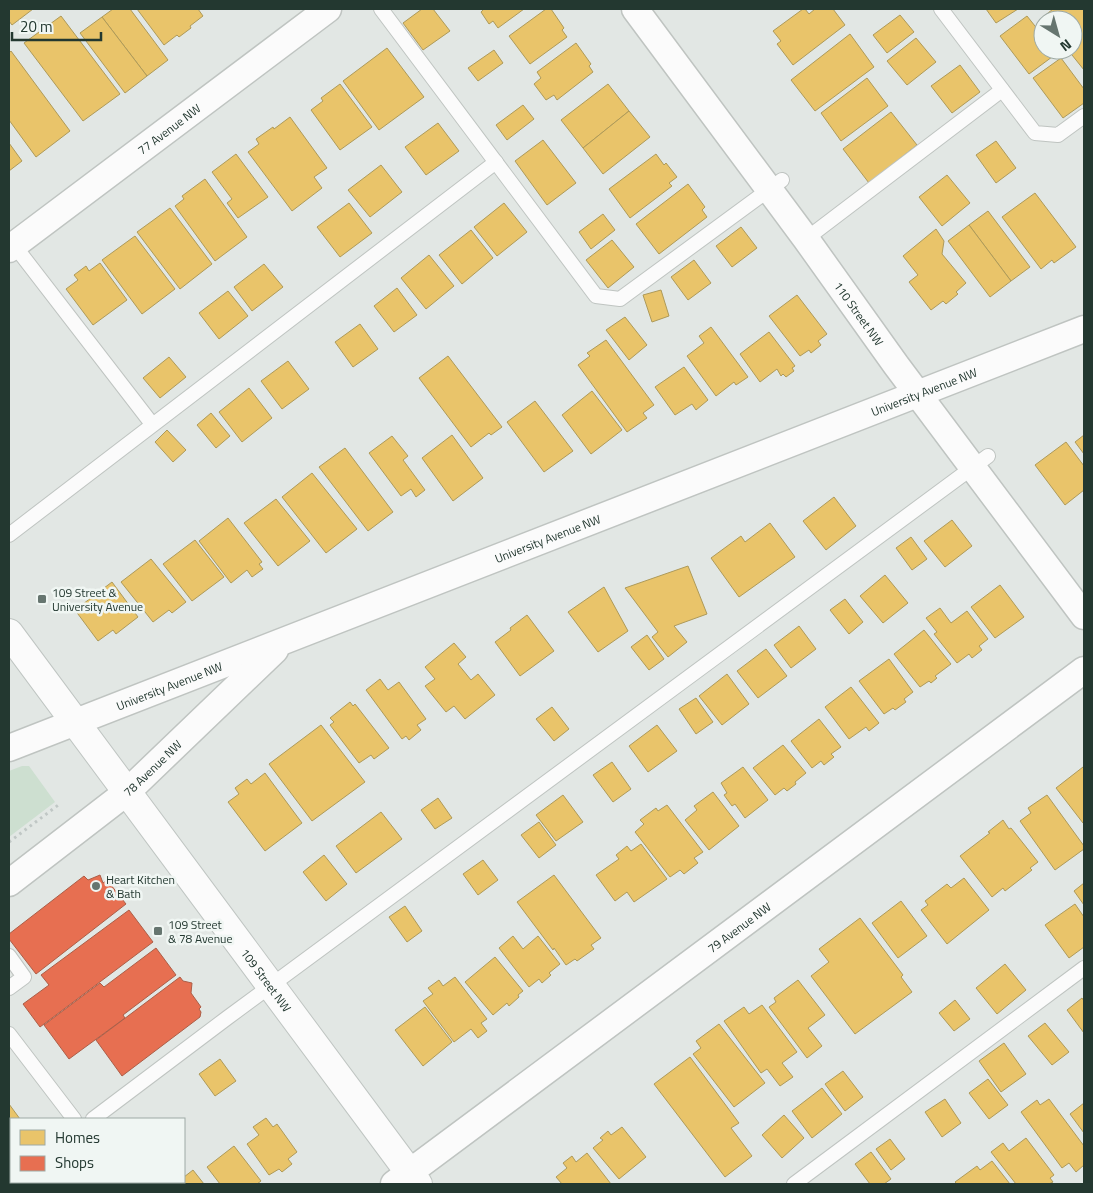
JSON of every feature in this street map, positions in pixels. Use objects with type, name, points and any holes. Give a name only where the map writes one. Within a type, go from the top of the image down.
[{"type":"main road","name":"109 Street NW","points":[[9,633],[272,986],[407,1180]]},
{"type":"street","name":"77 Avenue NW","points":[[12,247],[328,9]]},
{"type":"street","name":"110 Street NW","points":[[635,9],[776,185],[806,239],[918,394],[981,462],[1084,616]]},
{"type":"street","name":"University Avenue NW","points":[[9,748],[1084,329]]},
{"type":"street","name":"78 Avenue NW","points":[[9,883],[127,792],[284,641]]},
{"type":"street","name":"79 Avenue NW","points":[[407,1180],[1084,670]]},
{"type":"lane","points":[[381,9],[596,296],[620,299],[776,185]]},
{"type":"lane","points":[[941,9],[1035,133],[1058,135],[1084,116]]},
{"type":"lane","points":[[806,239],[1002,90]]},
{"type":"lane","points":[[9,535],[496,162]]},
{"type":"lane","points":[[12,247],[152,424]]},
{"type":"lane","points":[[94,1118],[981,462]]},
{"type":"lane","points":[[9,956],[24,976],[9,988]]},
{"type":"lane","points":[[794,1184],[1084,968]]},
{"type":"lane","points":[[9,1034],[73,1118]]},
{"type":"path","points":[[9,842],[61,803]]},
{"type":"green space","points":[[22,766],[29,766],[55,802],[9,837],[9,771]]},
{"type":"building: Homes","points":[[9,9],[33,9],[12,25],[9,21]]},
{"type":"building: Homes","points":[[113,9],[130,9],[168,60],[147,76],[102,17]]},
{"type":"building: Homes","points":[[137,9],[198,9],[203,16],[179,37],[177,35],[164,45]]},
{"type":"building: Homes","points":[[422,9],[433,9],[450,31],[423,50],[403,23]]},
{"type":"building: Homes","points":[[484,9],[524,9],[498,28],[493,21],[489,24],[481,12]]},
{"type":"building: Homes","points":[[546,9],[551,9],[564,28],[562,30],[567,37],[530,64],[509,36]]},
{"type":"building: Homes","points":[[803,9],[809,14],[815,9],[833,9],[845,25],[793,65],[777,44],[781,41],[773,31]]},
{"type":"building: Homes","points":[[986,9],[1018,9],[996,23]]},
{"type":"building: Homes","points":[[1084,9],[1084,70],[1076,60],[1083,60],[1083,10],[1052,10]]},
{"type":"building: Homes","points":[[900,15],[914,32],[887,53],[873,35]]},
{"type":"building: Homes","points":[[61,16],[120,94],[83,121],[24,43]]},
{"type":"building: Homes","points":[[1027,16],[1033,24],[1033,60],[1048,60],[1029,74],[1000,36]]},
{"type":"building: Homes","points":[[102,17],[147,76],[125,93],[80,33]]},
{"type":"building: Homes","points":[[850,34],[874,67],[815,111],[791,80]]},
{"type":"building: Homes","points":[[916,38],[936,62],[907,85],[887,61]]},
{"type":"building: Homes","points":[[576,43],[591,64],[589,66],[593,72],[557,100],[554,95],[546,100],[534,84],[541,78],[537,72]]},
{"type":"building: Homes","points":[[387,48],[424,97],[379,130],[343,81]]},
{"type":"building: Homes","points":[[494,50],[503,63],[478,81],[468,68]]},
{"type":"building: Homes","points":[[11,51],[70,131],[36,157],[9,120],[9,53]]},
{"type":"building: Homes","points":[[1058,60],[1062,60],[1084,89],[1084,103],[1063,118],[1033,78]]},
{"type":"building: Homes","points":[[960,65],[980,92],[952,113],[931,86]]},
{"type":"building: Homes","points":[[867,78],[888,106],[841,141],[821,113]]},
{"type":"building: Homes","points":[[340,84],[372,127],[340,150],[311,110],[323,101],[321,98]]},
{"type":"building: Homes","points":[[608,84],[629,111],[583,148],[561,120]]},
{"type":"building: Homes","points":[[523,105],[534,119],[507,140],[496,125]]},
{"type":"building: Homes","points":[[629,111],[650,137],[603,174],[583,148]]},
{"type":"building: Homes","points":[[891,112],[917,145],[869,183],[843,149]]},
{"type":"building: Homes","points":[[290,117],[327,168],[314,177],[322,188],[292,211],[248,152],[259,144],[256,139]]},
{"type":"building: Homes","points":[[438,123],[459,151],[426,175],[405,147]]},
{"type":"building: Homes","points":[[543,140],[576,183],[547,205],[515,161]]},
{"type":"building: Homes","points":[[996,141],[1016,168],[996,183],[976,155]]},
{"type":"building: Homes","points":[[9,143],[22,161],[9,171]]},
{"type":"building: Homes","points":[[236,154],[268,197],[238,218],[227,203],[232,199],[212,172]]},
{"type":"building: Homes","points":[[656,154],[664,165],[666,163],[677,177],[669,183],[672,186],[630,218],[609,189]]},
{"type":"building: Homes","points":[[381,165],[402,192],[370,217],[348,190]]},
{"type":"building: Homes","points":[[947,175],[970,203],[942,226],[919,197]]},
{"type":"building: Homes","points":[[205,179],[247,237],[215,261],[175,206],[184,199],[182,196]]},
{"type":"building: Homes","points":[[688,184],[705,207],[702,210],[707,217],[659,254],[636,224]]},
{"type":"building: Homes","points":[[1035,193],[1076,247],[1054,263],[1052,260],[1041,269],[1002,217]]},
{"type":"building: Homes","points":[[349,203],[372,233],[340,257],[317,227]]},
{"type":"building: Homes","points":[[504,203],[527,232],[497,256],[474,227]]},
{"type":"building: Homes","points":[[170,208],[212,264],[180,289],[137,232]]},
{"type":"building: Homes","points":[[988,211],[1030,267],[1011,281],[969,225]]},
{"type":"building: Homes","points":[[603,214],[615,230],[591,249],[579,232]]},
{"type":"building: Homes","points":[[969,225],[1011,281],[990,297],[948,241]]},
{"type":"building: Homes","points":[[741,227],[757,248],[732,267],[716,246]]},
{"type":"building: Homes","points":[[936,229],[944,241],[942,254],[966,283],[956,292],[958,294],[946,304],[943,301],[931,310],[909,282],[918,275],[903,256]]},
{"type":"building: Homes","points":[[471,230],[493,258],[462,284],[439,255]]},
{"type":"building: Homes","points":[[135,236],[175,289],[142,314],[102,260]]},
{"type":"building: Homes","points":[[612,240],[634,267],[608,288],[586,260]]},
{"type":"building: Homes","points":[[429,255],[454,286],[426,309],[401,278]]},
{"type":"building: Homes","points":[[694,260],[711,283],[688,300],[671,277]]},
{"type":"building: Homes","points":[[100,263],[127,300],[93,325],[66,289],[78,280],[74,275],[86,266],[89,271]]},
{"type":"building: Homes","points":[[264,264],[283,287],[252,311],[234,287]]},
{"type":"building: Homes","points":[[397,288],[417,315],[394,332],[374,306]]},
{"type":"building: Homes","points":[[661,290],[669,316],[652,322],[643,295]]},
{"type":"building: Homes","points":[[228,291],[248,316],[219,339],[199,313]]},
{"type":"building: Homes","points":[[797,295],[827,334],[818,341],[821,345],[811,353],[809,350],[800,356],[769,316]]},
{"type":"building: Homes","points":[[625,317],[647,345],[629,360],[606,330]]},
{"type":"building: Homes","points":[[360,324],[378,349],[353,367],[335,342]]},
{"type":"building: Homes","points":[[711,327],[748,377],[736,385],[734,382],[716,396],[687,356],[704,343],[699,336]]},
{"type":"building: Homes","points":[[769,332],[795,366],[792,368],[794,371],[786,377],[783,374],[781,376],[777,369],[760,382],[740,354]]},
{"type":"building: Homes","points":[[606,340],[654,405],[643,413],[647,418],[627,432],[578,365],[590,356],[587,353]]},
{"type":"building: Homes","points":[[448,356],[502,427],[491,435],[489,433],[471,447],[419,378]]},
{"type":"building: Homes","points":[[169,357],[186,377],[160,398],[143,378]]},
{"type":"building: Homes","points":[[288,361],[309,389],[282,409],[261,381]]},
{"type":"building: Homes","points":[[684,367],[708,400],[696,410],[692,404],[675,415],[655,387]]},
{"type":"building: Homes","points":[[249,388],[272,418],[242,442],[219,412]]},
{"type":"building: Homes","points":[[592,391],[622,430],[591,454],[562,415]]},
{"type":"building: Homes","points":[[535,401],[573,451],[544,472],[507,422]]},
{"type":"building: Homes","points":[[211,413],[230,436],[216,448],[197,425]]},
{"type":"building: Homes","points":[[167,430],[186,450],[173,462],[155,442]]},
{"type":"building: Homes","points":[[452,435],[483,478],[453,501],[422,458]]},
{"type":"building: Homes","points":[[1084,435],[1084,454],[1075,442]]},
{"type":"building: Homes","points":[[392,436],[408,456],[403,460],[425,490],[416,497],[411,489],[401,496],[369,453]]},
{"type":"building: Homes","points":[[1066,442],[1084,466],[1084,490],[1065,505],[1035,465]]},
{"type":"building: Homes","points":[[345,448],[393,512],[368,531],[319,467]]},
{"type":"building: Homes","points":[[312,473],[357,529],[326,553],[282,497]]},
{"type":"building: Homes","points":[[834,497],[856,526],[826,550],[803,521]]},
{"type":"building: Homes","points":[[276,499],[310,541],[278,566],[244,523]]},
{"type":"building: Homes","points":[[228,518],[262,562],[259,564],[263,569],[252,577],[247,570],[231,583],[199,541]]},
{"type":"building: Homes","points":[[952,520],[972,546],[945,567],[924,541]]},
{"type":"building: Homes","points":[[770,523],[795,557],[739,597],[711,558],[741,536],[745,542]]},
{"type":"building: Homes","points":[[911,537],[927,559],[912,570],[896,548]]},
{"type":"building: Homes","points":[[195,540],[224,577],[192,601],[163,564]]},
{"type":"building: Homes","points":[[151,559],[186,602],[172,613],[169,610],[153,622],[121,582]]},
{"type":"building: Homes","points":[[688,566],[707,614],[674,626],[687,642],[668,657],[652,637],[658,632],[625,588]]},
{"type":"building: Homes","points":[[885,575],[908,603],[883,623],[860,596]]},
{"type":"building: Homes","points":[[112,582],[138,617],[116,634],[113,630],[98,641],[75,610]]},
{"type":"building: Homes","points":[[1000,585],[1024,617],[995,638],[971,607]]},
{"type":"building: Homes","points":[[604,587],[628,631],[598,652],[568,612]]},
{"type":"building: Homes","points":[[845,599],[863,622],[849,634],[830,610]]},
{"type":"building: Homes","points":[[940,608],[951,623],[967,611],[988,639],[979,646],[982,650],[972,658],[969,654],[957,663],[934,634],[937,632],[926,618]]},
{"type":"building: Homes","points":[[527,615],[554,651],[520,676],[495,642]]},
{"type":"building: Homes","points":[[799,626],[816,649],[791,668],[774,645]]},
{"type":"building: Homes","points":[[924,630],[951,664],[935,676],[937,678],[931,683],[929,681],[920,687],[894,654]]},
{"type":"building: Homes","points":[[647,635],[664,659],[649,670],[631,647]]},
{"type":"building: Homes","points":[[454,643],[466,657],[458,664],[471,680],[478,674],[495,695],[465,719],[454,706],[446,712],[425,686],[435,679],[425,667]]},
{"type":"building: Homes","points":[[766,649],[787,676],[758,698],[737,671]]},
{"type":"building: Homes","points":[[889,659],[913,692],[904,699],[906,702],[895,710],[893,708],[884,714],[859,681]]},
{"type":"building: Homes","points":[[727,674],[749,704],[722,725],[699,696]]},
{"type":"building: Homes","points":[[380,679],[388,690],[399,682],[426,719],[417,725],[421,730],[409,740],[406,736],[402,739],[366,690]]},
{"type":"building: Homes","points":[[851,687],[879,723],[869,731],[866,727],[849,739],[825,707]]},
{"type":"building: Homes","points":[[696,698],[713,722],[696,734],[679,709]]},
{"type":"building: Homes","points":[[350,702],[353,706],[355,704],[389,748],[374,759],[371,755],[359,763],[330,725],[334,722],[330,718]]},
{"type":"building: Homes","points":[[552,707],[569,729],[554,741],[536,719]]},
{"type":"building: Homes","points":[[819,719],[841,747],[831,754],[834,757],[824,765],[821,761],[812,768],[791,741]]},
{"type":"building: Homes","points":[[321,725],[365,782],[312,821],[269,764]]},
{"type":"building: Homes","points":[[657,725],[677,751],[648,772],[629,746]]},
{"type":"building: Homes","points":[[783,745],[806,773],[787,791],[784,788],[775,795],[753,768]]},
{"type":"building: Homes","points":[[612,762],[631,789],[613,802],[593,775]]},
{"type":"building: Homes","points":[[743,767],[768,800],[745,818],[735,804],[732,806],[724,795],[727,793],[721,783]]},
{"type":"building: Homes","points":[[1083,767],[1084,821],[1083,823],[1056,788]]},
{"type":"building: Homes","points":[[265,773],[302,823],[265,851],[228,802],[239,794],[235,788],[247,779],[251,784]]},
{"type":"building: Homes","points":[[713,792],[739,826],[709,850],[685,820],[697,810],[694,806]]},
{"type":"building: Homes","points":[[563,795],[583,822],[556,841],[536,815]]},
{"type":"building: Homes","points":[[1047,795],[1084,846],[1084,849],[1055,870],[1020,821],[1031,813],[1028,808]]},
{"type":"building: Homes","points":[[438,798],[452,818],[435,829],[421,810]]},
{"type":"building: Homes","points":[[667,805],[703,852],[694,858],[698,863],[684,874],[680,870],[670,877],[635,832],[644,824],[640,820],[656,808],[658,811]]},
{"type":"building: Homes","points":[[381,812],[402,839],[356,873],[336,846]]},
{"type":"building: Homes","points":[[1003,820],[1038,862],[1030,868],[1032,870],[1005,891],[1003,888],[992,897],[960,856],[990,833],[988,832]]},
{"type":"building: Homes","points":[[539,822],[556,845],[539,858],[521,835]]},
{"type":"building: Homes","points":[[641,844],[667,879],[634,902],[627,892],[615,901],[596,875],[619,859],[616,855],[627,846],[631,851]]},
{"type":"building: Homes","points":[[324,855],[347,884],[326,901],[303,872]]},
{"type":"building: Homes","points":[[483,860],[498,880],[478,895],[463,874]]},
{"type":"building: Homes","points":[[554,875],[601,938],[591,945],[594,949],[577,961],[575,959],[566,965],[517,902]]},
{"type":"building: Homes","points":[[964,878],[989,910],[947,944],[921,910],[928,905],[925,901],[947,884],[951,888]]},
{"type":"building: Homes","points":[[1084,883],[1084,905],[1074,891]]},
{"type":"building: Homes","points":[[901,901],[927,936],[898,958],[872,923]]},
{"type":"building: Homes","points":[[1075,904],[1084,917],[1084,947],[1069,958],[1045,925]]},
{"type":"building: Homes","points":[[405,906],[422,931],[407,942],[389,917]]},
{"type":"building: Homes","points":[[860,918],[903,975],[901,977],[912,992],[855,1034],[811,976],[829,962],[819,949]]},
{"type":"building: Homes","points":[[513,936],[523,949],[538,936],[560,964],[549,973],[551,975],[542,983],[539,979],[529,987],[499,948]]},
{"type":"building: Homes","points":[[495,957],[523,991],[509,1006],[507,1003],[493,1015],[465,982]]},
{"type":"building: Homes","points":[[1005,964],[1026,990],[997,1014],[976,988]]},
{"type":"building: Homes","points":[[455,977],[487,1019],[481,1023],[487,1031],[478,1038],[471,1029],[454,1042],[423,1001],[433,994],[428,988],[439,980],[443,986]]},
{"type":"building: Homes","points":[[798,980],[825,1015],[808,1028],[822,1046],[807,1058],[769,1007],[776,1002],[774,998]]},
{"type":"building: Homes","points":[[1082,998],[1084,1001],[1084,1033],[1067,1010]]},
{"type":"building: Homes","points":[[955,1000],[970,1019],[954,1031],[939,1013]]},
{"type":"building: Homes","points":[[762,1005],[797,1052],[782,1063],[793,1077],[780,1086],[767,1069],[761,1073],[724,1021],[744,1007],[749,1014]]},
{"type":"building: Homes","points":[[425,1007],[452,1042],[423,1066],[395,1030]]},
{"type":"building: Homes","points":[[1045,1023],[1069,1052],[1052,1065],[1028,1036]]},
{"type":"building: Homes","points":[[719,1024],[765,1083],[734,1107],[693,1054],[701,1048],[696,1041]]},
{"type":"building: Homes","points":[[1004,1043],[1026,1074],[1001,1092],[979,1061]]},
{"type":"building: Homes","points":[[690,1057],[739,1123],[731,1128],[752,1156],[725,1177],[654,1084]]},
{"type":"building: Homes","points":[[220,1059],[236,1081],[215,1096],[199,1074]]},
{"type":"building: Homes","points":[[843,1071],[863,1097],[845,1111],[825,1084]]},
{"type":"building: Homes","points":[[988,1079],[1008,1105],[989,1119],[969,1093]]},
{"type":"building: Homes","points":[[822,1088],[842,1114],[812,1138],[792,1111]]},
{"type":"building: Homes","points":[[945,1099],[961,1123],[942,1137],[925,1112]]},
{"type":"building: Homes","points":[[1049,1099],[1084,1146],[1084,1165],[1076,1172],[1069,1163],[1062,1168],[1021,1112],[1037,1100],[1040,1105]]},
{"type":"building: Homes","points":[[1084,1103],[1084,1133],[1070,1114]]},
{"type":"building: Homes","points":[[9,1104],[19,1118],[10,1118],[9,1140]]},
{"type":"building: Homes","points":[[784,1115],[804,1138],[782,1158],[762,1135]]},
{"type":"building: Homes","points":[[266,1118],[273,1127],[277,1124],[297,1152],[288,1159],[292,1164],[282,1172],[279,1169],[269,1175],[247,1144],[259,1135],[253,1127]]},
{"type":"building: Homes","points":[[622,1127],[646,1157],[619,1179],[593,1148],[603,1140],[600,1138],[608,1131],[611,1135]]},
{"type":"building: Homes","points":[[1026,1138],[1054,1175],[1050,1178],[1053,1182],[1049,1184],[1016,1184],[991,1152],[1003,1143],[1009,1151]]},
{"type":"building: Homes","points":[[890,1139],[905,1159],[891,1170],[876,1149]]},
{"type":"building: Homes","points":[[234,1146],[261,1181],[257,1184],[220,1184],[207,1167]]},
{"type":"building: Homes","points":[[871,1152],[891,1179],[884,1184],[870,1184],[855,1164]]},
{"type":"building: Homes","points":[[587,1153],[611,1184],[562,1184],[556,1177],[567,1168],[563,1163],[572,1156],[576,1162]]},
{"type":"building: Homes","points":[[992,1161],[1010,1184],[957,1184],[955,1182],[977,1166],[980,1170]]},
{"type":"building: Homes","points":[[193,1170],[204,1184],[175,1184],[185,1183],[185,1176]]},
{"type":"building: Homes","points":[[79,1183],[80,1184],[51,1184]]},
{"type":"building: Shops","points":[[100,875],[103,883],[107,880],[126,904],[36,974],[9,939],[9,934],[84,876],[88,880]]},
{"type":"building: Shops","points":[[129,910],[153,942],[40,1027],[23,1004],[49,985],[41,975]]},
{"type":"building: Shops","points":[[156,948],[176,975],[123,1015],[125,1018],[69,1059],[44,1025],[100,983],[104,987]]},
{"type":"building: Shops","points":[[180,977],[183,981],[192,983],[191,993],[201,1007],[199,1009],[201,1012],[200,1017],[122,1076],[96,1040]]},
{"type":"place","name":"109 Street & University Avenue","points":[[42,599]]},
{"type":"place","name":"Heart Kitchen & Bath","points":[[96,886]]},
{"type":"place","name":"109 Street & 78 Avenue","points":[[158,931]]}]
